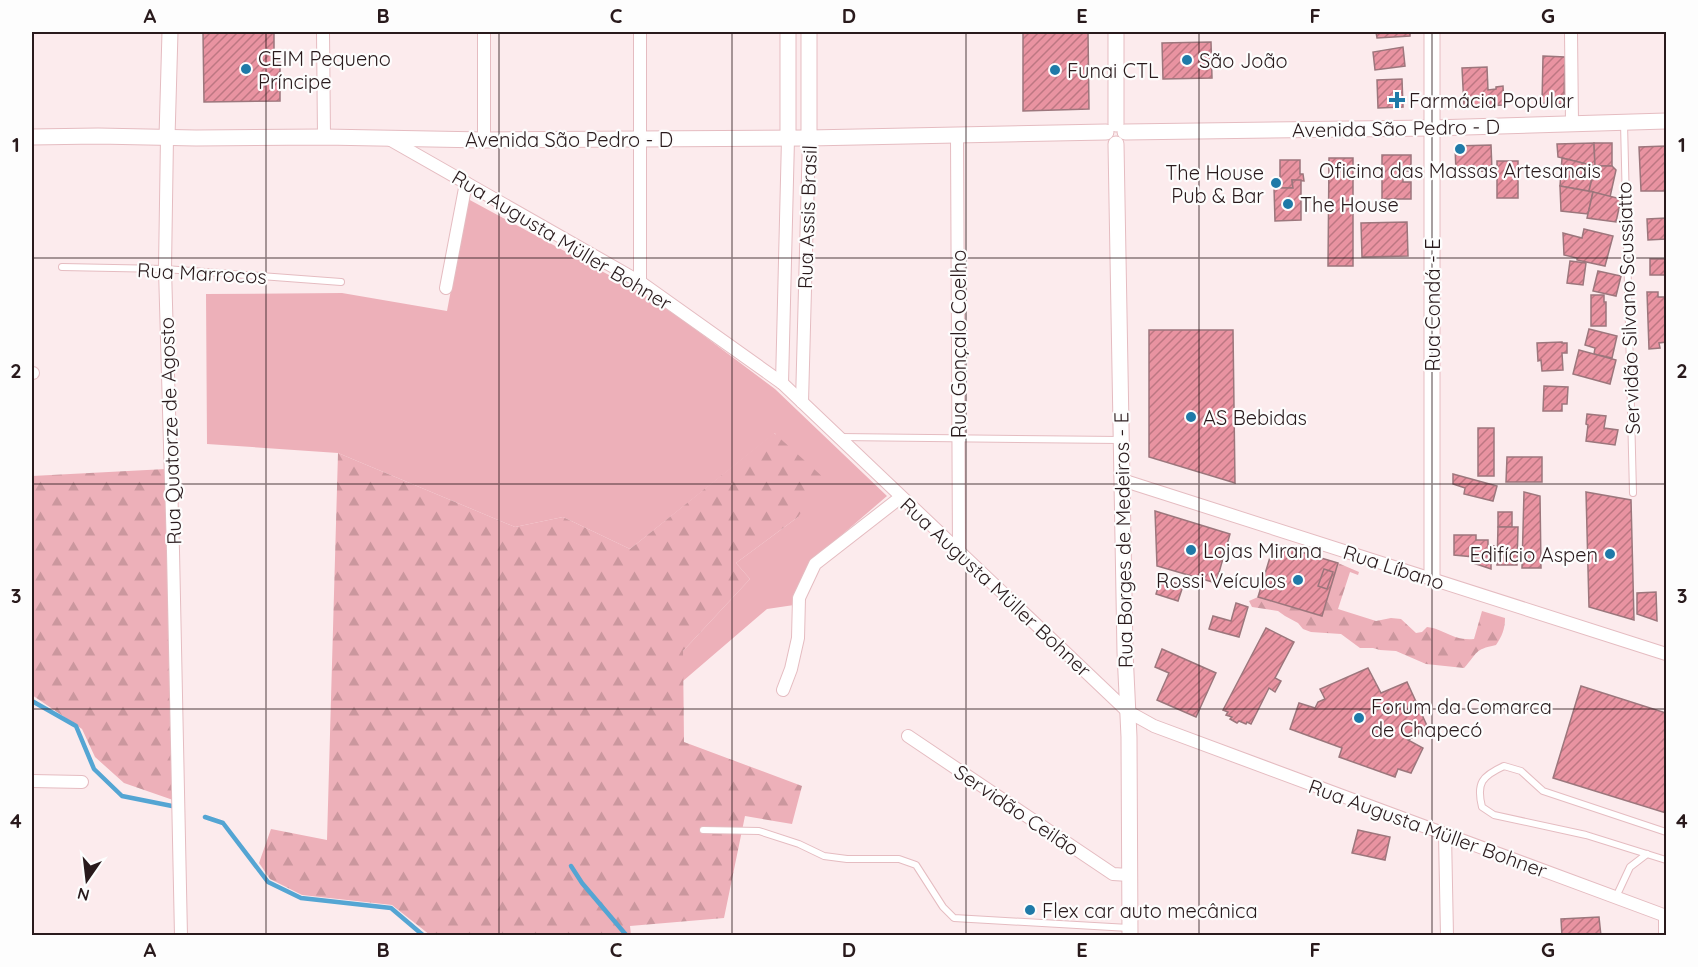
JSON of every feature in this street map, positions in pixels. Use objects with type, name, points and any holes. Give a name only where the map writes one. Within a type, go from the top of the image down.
[{"type":"street","name":"Rua Quatorze de Agosto","points":[[170,32],[165,269],[182,936]]},
{"type":"street","points":[[323,32],[324,137]]},
{"type":"street","points":[[484,32],[484,140]]},
{"type":"street","points":[[640,32],[640,282]]},
{"type":"street","name":"Rua Assis Brasil","points":[[782,383],[788,139],[788,32]]},
{"type":"street","name":"Rua Assis Brasil","points":[[802,402],[809,138],[809,32]]},
{"type":"street","name":"Rua Borges de Medeiros - E","points":[[1116,32],[1130,932]]},
{"type":"street","name":"Rua Condá - E","points":[[1432,32],[1432,579]]},
{"type":"street","points":[[1571,32],[1572,123]]},
{"type":"street","name":"Avenida São Pedro - D","points":[[32,137],[324,137],[484,140],[788,139],[1432,128],[1666,121]]},
{"type":"street","name":"Rua Gonçalo Coelho","points":[[957,136],[958,552]]},
{"type":"street","name":"Rua Augusta Müller Bohner","points":[[389,139],[640,282],[782,383],[1127,711],[1154,726],[1666,915]]},
{"type":"street","points":[[446,288],[466,183]]},
{"type":"street","name":"Rua Líbano","points":[[1122,480],[1666,654]]},
{"type":"street","points":[[783,690],[791,669],[798,638],[800,598],[815,564],[901,497]]},
{"type":"street","name":"Servidão Ceilão","points":[[908,736],[1113,874],[1129,875]]},
{"type":"street","points":[[32,781],[82,782]]},
{"type":"street","points":[[1445,834],[1447,936]]},
{"type":"street","points":[[1665,936],[1666,915]]},
{"type":"lane","name":"Servidão Silvano Scussiatto","points":[[1623,122],[1634,493]]},
{"type":"lane","name":"Rua Marrocos","points":[[62,267],[165,269],[341,282]]},
{"type":"lane","points":[[837,437],[1121,440]]},
{"type":"lane","points":[[1666,832],[1543,791],[1521,771],[1504,766],[1490,772],[1482,781],[1479,793],[1482,807],[1494,815],[1586,835],[1666,860]]},
{"type":"lane","points":[[703,830],[759,831],[799,844],[824,856],[899,859],[916,865],[943,907],[954,918],[1130,932]]},
{"type":"lane","points":[[1616,897],[1630,867],[1647,854]]},
{"type":"green space","points":[[468,199],[633,288],[679,317],[775,389],[887,496],[809,563],[794,605],[767,609],[683,681],[683,651],[750,579],[736,563],[798,517],[775,433],[630,549],[563,517],[515,527],[338,453],[207,444],[206,294],[342,293],[447,311]]},
{"type":"green space","points":[[774,433],[824,478],[798,517],[736,563],[750,579],[683,651],[684,742],[802,786],[792,824],[745,816],[724,918],[630,926],[631,935],[430,935],[392,905],[302,895],[270,879],[259,863],[271,829],[327,840],[338,453],[515,527],[563,517],[630,549]]},
{"type":"green space","points":[[166,469],[173,800],[124,783],[95,757],[82,729],[32,695],[32,476]]},
{"type":"green space","points":[[1338,563],[1359,572],[1358,575],[1350,572],[1338,609],[1376,621],[1401,619],[1416,633],[1422,632],[1427,627],[1466,639],[1474,639],[1482,611],[1505,618],[1501,635],[1496,645],[1480,650],[1464,668],[1426,664],[1396,651],[1360,648],[1341,634],[1311,632],[1278,611],[1252,607],[1249,601],[1258,597],[1322,616]]},
{"type":"building","points":[[274,32],[274,62],[280,62],[280,101],[204,102],[203,33]]},
{"type":"building","points":[[280,32],[280,33],[244,33]]},
{"type":"building","name":"Funai CTL","points":[[1023,32],[1088,32],[1089,109],[1023,111]]},
{"type":"building","points":[[1376,32],[1410,32],[1410,36],[1377,38]]},
{"type":"building","name":"São João","points":[[1211,42],[1212,78],[1163,79],[1162,43]]},
{"type":"building","points":[[1403,47],[1405,66],[1375,70],[1373,52]]},
{"type":"building","points":[[1543,56],[1565,57],[1564,104],[1542,103]]},
{"type":"building","points":[[1487,67],[1488,90],[1503,86],[1504,105],[1464,107],[1462,68]]},
{"type":"building","points":[[1402,79],[1403,107],[1378,108],[1377,80]]},
{"type":"building","points":[[1594,143],[1595,166],[1558,157],[1557,144]]},
{"type":"building","points":[[1594,143],[1612,143],[1612,166],[1595,166]]},
{"type":"building","points":[[1491,145],[1492,171],[1456,172],[1455,146]]},
{"type":"building","points":[[1666,146],[1666,191],[1641,191],[1639,147]]},
{"type":"building","points":[[1382,155],[1411,155],[1411,171],[1403,171],[1403,182],[1411,182],[1411,199],[1382,199]]},
{"type":"building","points":[[1329,158],[1353,158],[1353,266],[1328,266]]},
{"type":"building","points":[[1562,158],[1595,166],[1589,191],[1560,186]]},
{"type":"building","points":[[1280,160],[1300,160],[1300,174],[1303,174],[1304,181],[1292,180],[1293,188],[1280,188]]},
{"type":"building","points":[[1497,161],[1518,161],[1518,198],[1497,198]]},
{"type":"building","points":[[1595,166],[1612,166],[1616,170],[1610,197],[1589,191]]},
{"type":"building","name":"The House","points":[[1292,180],[1301,180],[1301,220],[1275,221],[1274,188],[1293,188]]},
{"type":"building","points":[[1560,186],[1593,192],[1588,214],[1561,211]]},
{"type":"building","points":[[1593,192],[1621,199],[1616,222],[1587,218]]},
{"type":"building","points":[[1666,218],[1666,239],[1648,240],[1647,219]]},
{"type":"building","points":[[1407,222],[1408,256],[1362,257],[1361,223]]},
{"type":"building","points":[[1584,229],[1613,236],[1605,266],[1564,255],[1563,233],[1582,238]]},
{"type":"building","points":[[1650,259],[1666,259],[1666,275],[1650,275]]},
{"type":"building","points":[[1570,261],[1586,263],[1583,285],[1567,283]]},
{"type":"building","points":[[1598,271],[1621,276],[1616,296],[1593,291]]},
{"type":"building","points":[[1647,292],[1658,292],[1658,297],[1666,297],[1666,342],[1659,343],[1660,348],[1649,349]]},
{"type":"building","points":[[1591,295],[1604,295],[1606,326],[1591,326]]},
{"type":"building","points":[[1589,329],[1617,336],[1612,358],[1594,354],[1595,348],[1585,345]]},
{"type":"building","name":"AS Bebidas","points":[[1149,330],[1233,330],[1235,483],[1149,457]]},
{"type":"building","points":[[1537,343],[1567,343],[1567,353],[1562,353],[1563,370],[1542,371],[1541,360],[1538,361]]},
{"type":"building","points":[[1579,350],[1616,360],[1610,384],[1573,374]]},
{"type":"building","points":[[1544,386],[1568,387],[1567,404],[1562,404],[1562,411],[1543,411]]},
{"type":"building","points":[[1587,414],[1606,416],[1604,428],[1618,430],[1615,445],[1586,441]]},
{"type":"building","points":[[1478,428],[1494,428],[1494,476],[1478,476]]},
{"type":"building","points":[[1507,457],[1542,457],[1542,482],[1506,482]]},
{"type":"building","points":[[1453,474],[1497,486],[1493,501],[1464,494],[1465,488],[1453,484]]},
{"type":"building","points":[[1524,492],[1540,496],[1541,568],[1522,568]]},
{"type":"building","name":"Edifício Aspen","points":[[1586,492],[1631,500],[1634,620],[1589,607]]},
{"type":"building","name":"Lojas Mirana","points":[[1155,511],[1230,534],[1216,583],[1157,566]]},
{"type":"building","points":[[1498,512],[1512,512],[1512,527],[1498,527]]},
{"type":"building","points":[[1498,527],[1518,527],[1517,565],[1497,565]]},
{"type":"building","points":[[1454,535],[1476,535],[1476,540],[1488,540],[1488,545],[1494,546],[1494,551],[1491,551],[1491,569],[1473,563],[1474,557],[1454,555]]},
{"type":"building","name":"Rossi Veículos","points":[[1274,544],[1338,563],[1322,616],[1258,597]]},
{"type":"building","points":[[1324,569],[1333,572],[1327,589],[1318,586]]},
{"type":"building","points":[[1161,578],[1183,586],[1178,601],[1156,594]]},
{"type":"building","points":[[1656,592],[1657,621],[1637,614],[1637,593]]},
{"type":"building","points":[[1236,603],[1248,607],[1239,637],[1209,629],[1213,616],[1231,621]]},
{"type":"building","points":[[1266,628],[1294,642],[1275,678],[1281,681],[1275,692],[1269,688],[1251,724],[1239,721],[1237,723],[1230,719],[1232,717],[1226,715],[1228,712],[1223,710]]},
{"type":"building","points":[[1162,649],[1216,673],[1196,717],[1157,700],[1169,673],[1155,667]]},
{"type":"building","name":"Forum da Comarca de Chapecó","points":[[1368,668],[1381,693],[1407,682],[1428,728],[1408,740],[1423,748],[1411,773],[1398,769],[1395,777],[1339,757],[1342,748],[1290,729],[1299,703],[1315,708],[1318,702],[1325,699],[1320,689]]},
{"type":"building","points":[[1581,686],[1666,713],[1666,813],[1553,778]]},
{"type":"building","points":[[1358,830],[1390,837],[1385,860],[1352,853]]},
{"type":"building","points":[[1599,917],[1601,936],[1562,936],[1561,919]]},
{"type":"waterway","points":[[32,701],[76,726],[94,769],[122,796],[177,807]]},
{"type":"waterway","points":[[205,817],[223,823],[268,882],[301,898],[391,908],[424,936]]},
{"type":"waterway","points":[[571,866],[582,883],[627,936]]},
{"type":"place","name":"São João","points":[[1187,60]]},
{"type":"place","name":"CEIM Pequeno Príncipe","points":[[246,69]]},
{"type":"place","name":"Funai CTL","points":[[1055,70]]},
{"type":"place","name":"Farmácia Popular","points":[[1397,100]]},
{"type":"place","name":"Oficina das Massas Artesanais","points":[[1460,149]]},
{"type":"place","name":"The House Pub & Bar","points":[[1276,183]]},
{"type":"place","name":"The House","points":[[1288,204]]},
{"type":"place","name":"AS Bebidas","points":[[1191,417]]},
{"type":"place","name":"Lojas Mirana","points":[[1191,550]]},
{"type":"place","name":"Edifício Aspen","points":[[1610,554]]},
{"type":"place","name":"Rossi Veículos","points":[[1298,580]]},
{"type":"place","name":"Forum da Comarca de Chapecó","points":[[1359,718]]},
{"type":"place","name":"Flex car auto mecânica","points":[[1030,910]]}]
